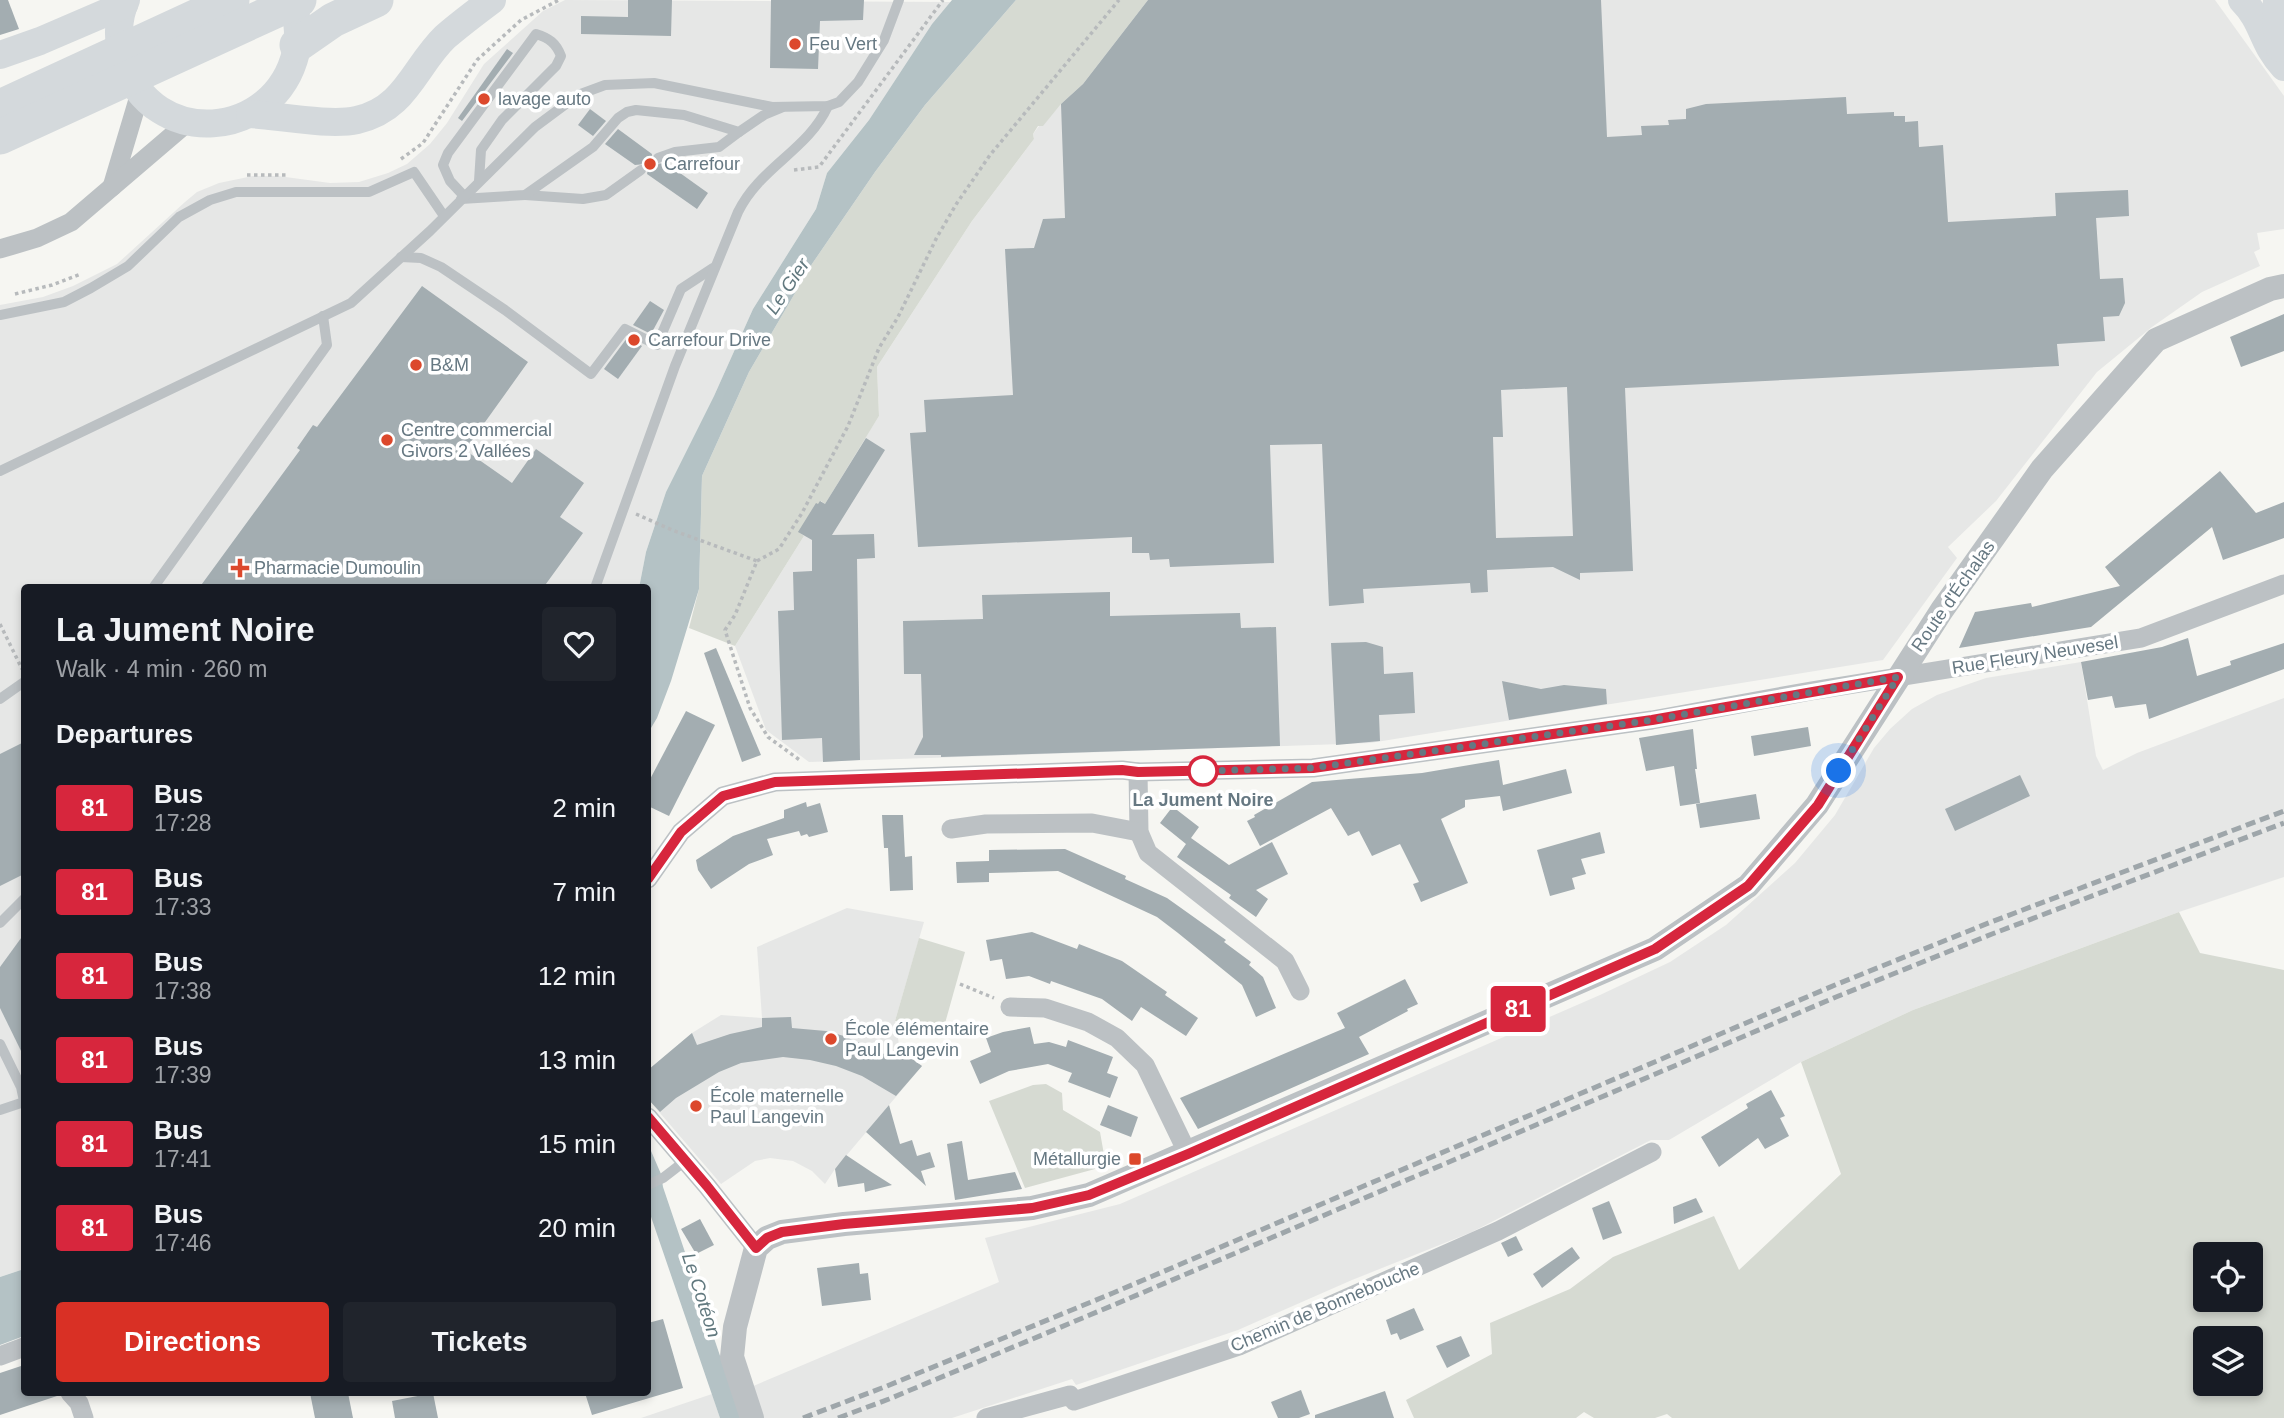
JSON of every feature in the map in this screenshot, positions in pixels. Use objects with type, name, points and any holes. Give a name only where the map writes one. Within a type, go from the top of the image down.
[{"type":"highway","points":[[0,107],[232,0]]},
{"type":"highway","points":[[0,137],[295,27],[333,20],[376,0]]},
{"type":"main road","points":[[250,114],[325,121],[357,120],[396,101],[444,38],[492,0]]},
{"type":"main road","points":[[2242,0],[2254,12],[2272,55],[2284,67]]},
{"type":"main road","points":[[2249,0],[2267,0]]},
{"type":"main road","points":[[2277,0],[2277,39],[2284,57]]},
{"type":"main road","points":[[122,21],[127,74],[140,93],[154,106],[188,122],[213,124],[250,114],[270,99],[284,83],[295,27]]},
{"type":"main road","points":[[40,41],[87,40],[122,21]]},
{"type":"main road","points":[[0,55],[40,41],[122,21]]},
{"type":"main road","points":[[295,27],[297,89],[325,121]]},
{"type":"street","points":[[112,188],[140,93]]},
{"type":"street","points":[[0,249],[37,238],[71,222],[188,122]]},
{"type":"street","name":"Route d'Échalas","points":[[756,1248],[767,1238],[782,1232],[1032,1208],[1089,1195],[1655,949],[1748,886],[1818,805],[1898,677],[2042,469],[2155,340],[2270,289],[2284,286]]},
{"type":"street","name":"Rue Fleury Neuvesel","points":[[651,875],[681,832],[723,796],[775,782],[1108,770],[1138,772],[1313,768],[1652,720],[2141,638],[2284,584]]},
{"type":"street","points":[[1138,772],[1139,832],[1148,853],[1285,961],[1300,990]]},
{"type":"street","points":[[951,829],[986,824],[1092,823],[1139,832]]},
{"type":"street","points":[[1010,1007],[1045,1008],[1088,1022],[1117,1038],[1145,1065],[1188,1154]]},
{"type":"street","points":[[651,1121],[756,1248],[735,1327],[732,1357],[751,1418]]},
{"type":"street","name":"Chemin de Bonnebouche","points":[[986,1418],[1070,1395],[1074,1401],[1239,1346],[1498,1231],[1652,1152]]},
{"type":"street","points":[[0,1356],[21,1348]]},
{"type":"street","points":[[73,1396],[79,1403],[84,1418]]},
{"type":"lane","points":[[0,471],[351,303],[535,127],[578,95],[605,85],[654,83],[781,108],[828,106],[839,102],[858,82],[884,40],[899,0]]},
{"type":"lane","points":[[462,198],[443,165],[448,153],[536,34],[547,38],[557,46],[561,56],[556,66],[502,120],[481,149],[479,181]]},
{"type":"lane","points":[[596,584],[675,366],[713,268],[746,194],[818,126],[828,106]]},
{"type":"lane","points":[[658,158],[675,152],[719,147],[764,115],[781,108]]},
{"type":"lane","points":[[525,195],[593,147],[618,118],[627,112],[636,110],[684,115],[739,132]]},
{"type":"lane","points":[[462,198],[525,195],[583,200],[606,195],[641,170]]},
{"type":"lane","points":[[0,315],[64,302],[91,288],[128,266],[179,217],[210,200],[236,192],[369,192],[414,172],[444,216]]},
{"type":"lane","points":[[401,257],[421,258],[441,267],[505,310],[591,374],[625,329],[657,345],[681,289],[713,268]]},
{"type":"lane","points":[[156,584],[327,345],[323,316]]},
{"type":"lane","points":[[0,699],[21,684]]},
{"type":"lane","points":[[0,923],[21,902]]},
{"type":"lane","points":[[0,1044],[21,1087]]},
{"type":"lane","points":[[0,1110],[21,1103]]},
{"type":"lane","points":[[651,1184],[685,1161]]},
{"type":"path","points":[[400,160],[423,143],[477,61],[522,20],[559,0]]},
{"type":"path","points":[[802,781],[802,761],[768,737],[750,708],[725,630],[735,615],[757,561],[779,549],[802,513],[848,426],[879,348],[957,203],[990,155],[1119,0]]},
{"type":"path","points":[[241,177],[253,174],[297,176]]},
{"type":"path","points":[[10,295],[52,285],[88,271]]},
{"type":"path","points":[[653,522],[757,561]]},
{"type":"path","points":[[0,624],[21,669]]},
{"type":"path","points":[[960,984],[990,995],[1010,1007]]},
{"type":"shaded area","points":[[565,0],[951,2],[932,24],[869,120],[827,173],[816,209],[753,309],[714,396],[666,492],[646,552],[640,584],[21,584],[21,1270],[0,1277],[0,305],[43,297],[73,286],[117,264],[197,192],[219,183],[253,176],[278,176],[330,183],[359,182],[407,164],[430,144],[447,123],[484,64],[543,11]]},
{"type":"shaded area","points":[[1016,0],[1148,0],[1083,84],[1061,104],[1043,126],[1038,126],[1033,134],[1034,139],[972,221],[877,367],[879,416],[825,504],[821,501],[799,532],[804,536],[735,646],[689,628],[699,589],[702,476],[749,372],[812,264],[875,172],[925,105]]},
{"type":"shaded area","points":[[1148,0],[2215,0],[2284,96],[2284,229],[2257,233],[2260,249],[2254,252],[2260,266],[2202,292],[2152,327],[2097,372],[1996,501],[1948,547],[1957,558],[1883,660],[1370,743],[809,762],[766,730],[735,646],[804,536],[798,532],[820,501],[824,503],[879,416],[877,367],[972,221],[1034,139],[1033,134],[1083,84]]},
{"type":"shaded area","points":[[2081,662],[2096,756],[2103,770],[2137,753],[2284,698],[2284,877],[2179,912],[1913,1010],[1801,1062],[1669,1140],[1651,1140],[1472,1232],[1238,1330],[1076,1385],[1072,1379],[952,1418],[761,1418],[751,1387],[999,1282],[985,1238],[1120,1204],[1670,962],[1726,925],[1795,863],[1835,815],[1874,748],[1912,709],[1937,695],[1986,678]]},
{"type":"shaded area","name":"École élémentaire Paul Langevin","points":[[847,908],[924,922],[895,1021],[900,1050],[922,1066],[825,1184],[812,1171],[793,1161],[770,1158],[755,1161],[721,1184],[651,1102],[651,1067],[692,1033],[721,1015],[762,1018],[757,947]]},
{"type":"shaded area","points":[[2179,912],[2200,953],[2284,970],[2284,1418],[1672,1418],[1667,1414],[1655,1418],[1594,1418],[1584,1412],[1576,1418],[1414,1418],[1406,1400],[1492,1354],[1490,1323],[1570,1289],[1613,1257],[1714,1216],[1739,1270],[1841,1174],[1801,1062],[1913,1010]]},
{"type":"shaded area","points":[[919,938],[965,952],[942,1034],[895,1021]]},
{"type":"shaded area","points":[[1046,1084],[1062,1093],[1063,1110],[1100,1132],[1106,1166],[1025,1188],[989,1101],[1033,1085]]},
{"type":"shaded area","points":[[712,1394],[720,1418],[641,1418]]},
{"type":"water","name":"Le Gier","points":[[952,0],[1016,0],[925,105],[875,172],[812,264],[749,372],[702,476],[699,589],[671,681],[651,728],[651,584],[640,584],[646,552],[666,492],[714,396],[753,309],[816,209],[827,173],[869,120],[932,24]]},
{"type":"water","points":[[651,1151],[661,1174],[663,1187],[741,1418],[720,1418],[651,1217]]},
{"type":"water","points":[[21,1270],[21,1337],[0,1345],[0,1277]]},
{"type":"building","points":[[0,0],[8,0],[19,29],[0,35]]},
{"type":"building","points":[[628,0],[672,0],[671,36],[581,34],[581,16],[628,17]]},
{"type":"building","name":"Feu Vert","points":[[771,0],[864,0],[863,20],[820,21],[818,69],[770,68]]},
{"type":"building","points":[[1148,0],[1601,0],[1607,137],[1642,135],[1641,126],[1669,125],[1668,120],[1686,119],[1686,109],[1706,104],[1846,97],[1847,114],[1894,112],[1894,116],[1905,116],[1905,122],[1918,121],[1919,147],[1943,145],[1948,222],[2056,216],[2055,193],[2128,190],[2129,216],[2096,218],[2100,279],[2123,278],[2125,303],[2119,316],[2103,317],[2105,341],[2057,344],[2059,366],[1625,388],[1633,571],[1580,573],[1580,580],[1553,567],[1487,570],[1488,592],[1471,593],[1470,583],[1363,589],[1364,603],[1329,606],[1322,444],[1270,445],[1274,563],[1170,567],[1169,559],[1150,560],[1149,553],[1132,553],[1132,537],[918,547],[910,433],[926,432],[924,400],[1013,395],[1005,249],[1034,248],[1043,219],[1065,218],[1061,104],[1083,84]],"holes":[[[1567,387],[1573,536],[1496,538],[1493,437],[1503,437],[1501,390]]]},
{"type":"building","points":[[507,49],[513,53],[462,121],[458,118]]},
{"type":"building","points":[[590,109],[606,121],[593,136],[578,125]]},
{"type":"building","name":"Carrefour","points":[[618,129],[652,154],[651,160],[654,164],[666,163],[708,193],[697,209],[647,174],[645,164],[635,165],[605,144]]},
{"type":"building","name":"Centre commercial Givors 2 Vallées","points":[[422,286],[528,362],[465,450],[512,483],[536,449],[584,483],[560,517],[583,533],[546,584],[202,584],[300,450],[297,448],[313,425],[317,427]]},
{"type":"building","points":[[650,301],[664,310],[651,334],[633,325]]},
{"type":"building","points":[[2284,314],[2284,351],[2241,367],[2230,337]]},
{"type":"building","points":[[627,338],[642,346],[618,379],[604,369]]},
{"type":"building","points":[[866,438],[885,450],[832,535],[874,534],[875,558],[857,559],[860,760],[823,762],[822,738],[782,740],[778,611],[794,610],[793,572],[812,571],[812,540],[798,532],[816,503],[820,501],[825,504]]},
{"type":"building","points":[[2220,471],[2256,513],[2284,502],[2284,538],[2223,560],[2212,527],[2091,627],[1959,648],[1975,612],[2031,603],[2032,607],[2120,586],[2105,567]]},
{"type":"building","points":[[1110,592],[1110,616],[1240,613],[1241,628],[1276,627],[1280,746],[941,757],[914,755],[923,737],[921,674],[904,674],[903,621],[983,619],[982,595]]},
{"type":"building","points":[[2188,638],[2197,676],[2231,665],[2230,661],[2284,643],[2284,669],[2149,719],[2146,704],[2115,708],[2112,696],[2088,700],[2081,662],[2162,647]]},
{"type":"building","points":[[1366,642],[1383,647],[1384,674],[1413,672],[1415,713],[1379,715],[1380,741],[1336,745],[1331,643]]},
{"type":"building","points":[[716,648],[761,755],[742,762],[704,653]]},
{"type":"building","points":[[1502,681],[1541,689],[1564,685],[1606,689],[1607,704],[1509,720]]},
{"type":"building","points":[[686,711],[715,725],[669,816],[651,807],[651,777]]},
{"type":"building","points":[[1808,727],[1811,746],[1754,756],[1751,736]]},
{"type":"building","points":[[1693,729],[1700,803],[1680,806],[1674,766],[1646,771],[1639,738]]},
{"type":"building","points":[[21,744],[21,876],[0,886],[0,754]]},
{"type":"building","points":[[1499,760],[1503,785],[1566,769],[1572,793],[1503,811],[1500,796],[1465,800],[1465,807],[1441,819],[1468,883],[1421,902],[1413,884],[1419,882],[1400,844],[1372,856],[1359,831],[1348,836],[1331,808],[1260,846],[1247,821],[1312,782],[1422,773]]},
{"type":"building","points":[[2020,775],[2030,796],[1955,831],[1945,809]]},
{"type":"building","points":[[1756,794],[1760,819],[1700,828],[1696,804]]},
{"type":"building","points":[[806,802],[807,807],[820,803],[828,832],[809,837],[807,834],[801,836],[799,831],[767,839],[773,855],[749,864],[711,889],[698,870],[696,860],[733,836],[784,818],[784,810]]},
{"type":"building","points":[[1170,810],[1177,810],[1199,827],[1191,838],[1229,865],[1272,842],[1288,874],[1256,890],[1268,899],[1256,917],[1229,898],[1231,895],[1177,857],[1186,844],[1160,823]]},
{"type":"building","points":[[882,815],[903,815],[905,857],[912,856],[913,890],[890,891],[888,848],[884,848]]},
{"type":"building","points":[[1600,832],[1605,853],[1581,859],[1586,874],[1572,878],[1575,889],[1550,896],[1537,850]]},
{"type":"building","points":[[1065,849],[1167,898],[1226,940],[1224,942],[1251,962],[1249,965],[1263,977],[1276,1008],[1256,1017],[1242,985],[1157,917],[1058,871],[989,873],[989,882],[957,883],[956,862],[989,861],[989,850]]},
{"type":"building","points":[[1032,932],[1077,949],[1079,944],[1122,961],[1167,992],[1165,995],[1198,1018],[1186,1036],[1141,1007],[1132,1021],[1102,999],[1051,981],[1050,984],[1029,976],[1006,979],[1002,959],[990,961],[986,940]]},
{"type":"building","points":[[21,938],[21,1051],[0,1008],[0,967]]},
{"type":"building","points":[[1405,979],[1418,1004],[1359,1037],[1369,1054],[1198,1129],[1180,1098],[1345,1028],[1337,1013]]},
{"type":"building","points":[[791,1017],[792,1028],[826,1031],[844,1036],[893,1058],[900,1050],[922,1066],[896,1096],[862,1076],[836,1066],[783,1057],[741,1063],[719,1072],[676,1098],[660,1112],[651,1102],[651,1067],[692,1033],[697,1045],[762,1027],[762,1018]]},
{"type":"building","points":[[1030,1027],[1034,1044],[1049,1042],[1066,1047],[1068,1040],[1113,1057],[1107,1073],[1118,1077],[1110,1098],[1068,1082],[1072,1073],[1048,1064],[1009,1071],[980,1084],[970,1061],[991,1052],[986,1038]]},
{"type":"building","points":[[1771,1090],[1785,1116],[1780,1118],[1789,1136],[1765,1149],[1758,1138],[1719,1167],[1701,1137],[1748,1108],[1746,1104]]},
{"type":"building","points":[[889,1105],[900,1144],[912,1140],[917,1156],[930,1152],[935,1167],[921,1171],[926,1186],[866,1132]]},
{"type":"building","points":[[1108,1105],[1138,1117],[1131,1137],[1100,1125]]},
{"type":"building","points":[[962,1141],[968,1180],[1015,1172],[1022,1189],[955,1200],[947,1144]]},
{"type":"building","points":[[846,1155],[892,1185],[865,1192],[864,1183],[838,1187],[835,1169]]},
{"type":"building","points":[[1696,1198],[1703,1212],[1674,1224],[1673,1207]]},
{"type":"building","points":[[1609,1201],[1622,1233],[1603,1240],[1592,1208]]},
{"type":"building","points":[[700,1219],[714,1245],[696,1254],[681,1229]]},
{"type":"building","points":[[1516,1236],[1523,1250],[1508,1257],[1501,1243]]},
{"type":"building","points":[[1572,1247],[1580,1258],[1542,1288],[1533,1274]]},
{"type":"building","points":[[859,1263],[860,1274],[868,1273],[871,1300],[822,1306],[817,1268]]},
{"type":"building","points":[[1414,1308],[1424,1330],[1400,1340],[1397,1333],[1391,1335],[1386,1320]]},
{"type":"building","points":[[663,1319],[683,1388],[592,1415],[586,1396],[651,1396],[651,1322]]},
{"type":"building","points":[[1461,1336],[1470,1356],[1447,1368],[1436,1346]]},
{"type":"building","points":[[21,1366],[21,1396],[57,1396],[0,1415],[0,1373]]},
{"type":"building","points":[[1301,1390],[1310,1414],[1299,1418],[1278,1418],[1271,1402]]},
{"type":"building","points":[[1385,1391],[1394,1418],[1315,1418],[1315,1415]]},
{"type":"building","points":[[311,1396],[349,1396],[353,1418],[315,1418]]},
{"type":"building","points":[[434,1396],[438,1418],[395,1418],[392,1401]]},
{"type":"railway","points":[[803,1418],[1113,1293],[1835,985],[1991,922],[2284,811]]},
{"type":"railway","points":[[838,1418],[1116,1304],[1836,997],[1992,934],[2284,823]]},
{"type":"bus line","name":"81","points":[[651,875],[681,832],[723,796],[775,782],[1122,770],[1138,772],[1313,768],[1652,720],[1898,677],[1818,805],[1748,886],[1655,949],[1089,1195],[1032,1208],[782,1232],[767,1238],[756,1248],[651,1121]]},
{"type":"place","name":"Feu Vert","points":[[795,44]]},
{"type":"place","name":"lavage auto","points":[[484,99]]},
{"type":"place","name":"Carrefour","points":[[650,164]]},
{"type":"place","name":"Carrefour Drive","points":[[634,340]]},
{"type":"place","name":"B&M","points":[[416,365]]},
{"type":"place","name":"Centre commercial Givors 2 Vallées","points":[[387,440]]},
{"type":"place","name":"Pharmacie Dumoulin","points":[[240,568]]},
{"type":"place","name":"La Jument Noire","points":[[1203,771]]},
{"type":"place","name":"École élémentaire Paul Langevin","points":[[831,1039]]},
{"type":"place","name":"École maternelle Paul Langevin","points":[[696,1106]]},
{"type":"place","name":"Métallurgie","points":[[1135,1159]]},
{"type":"route","points":[[1203,771],[1200,771],[1313,768],[1652,720],[1898,677],[1839,771]]},
{"type":"water label","name":"Le Cotéon","points":[[702,1295]]}]
